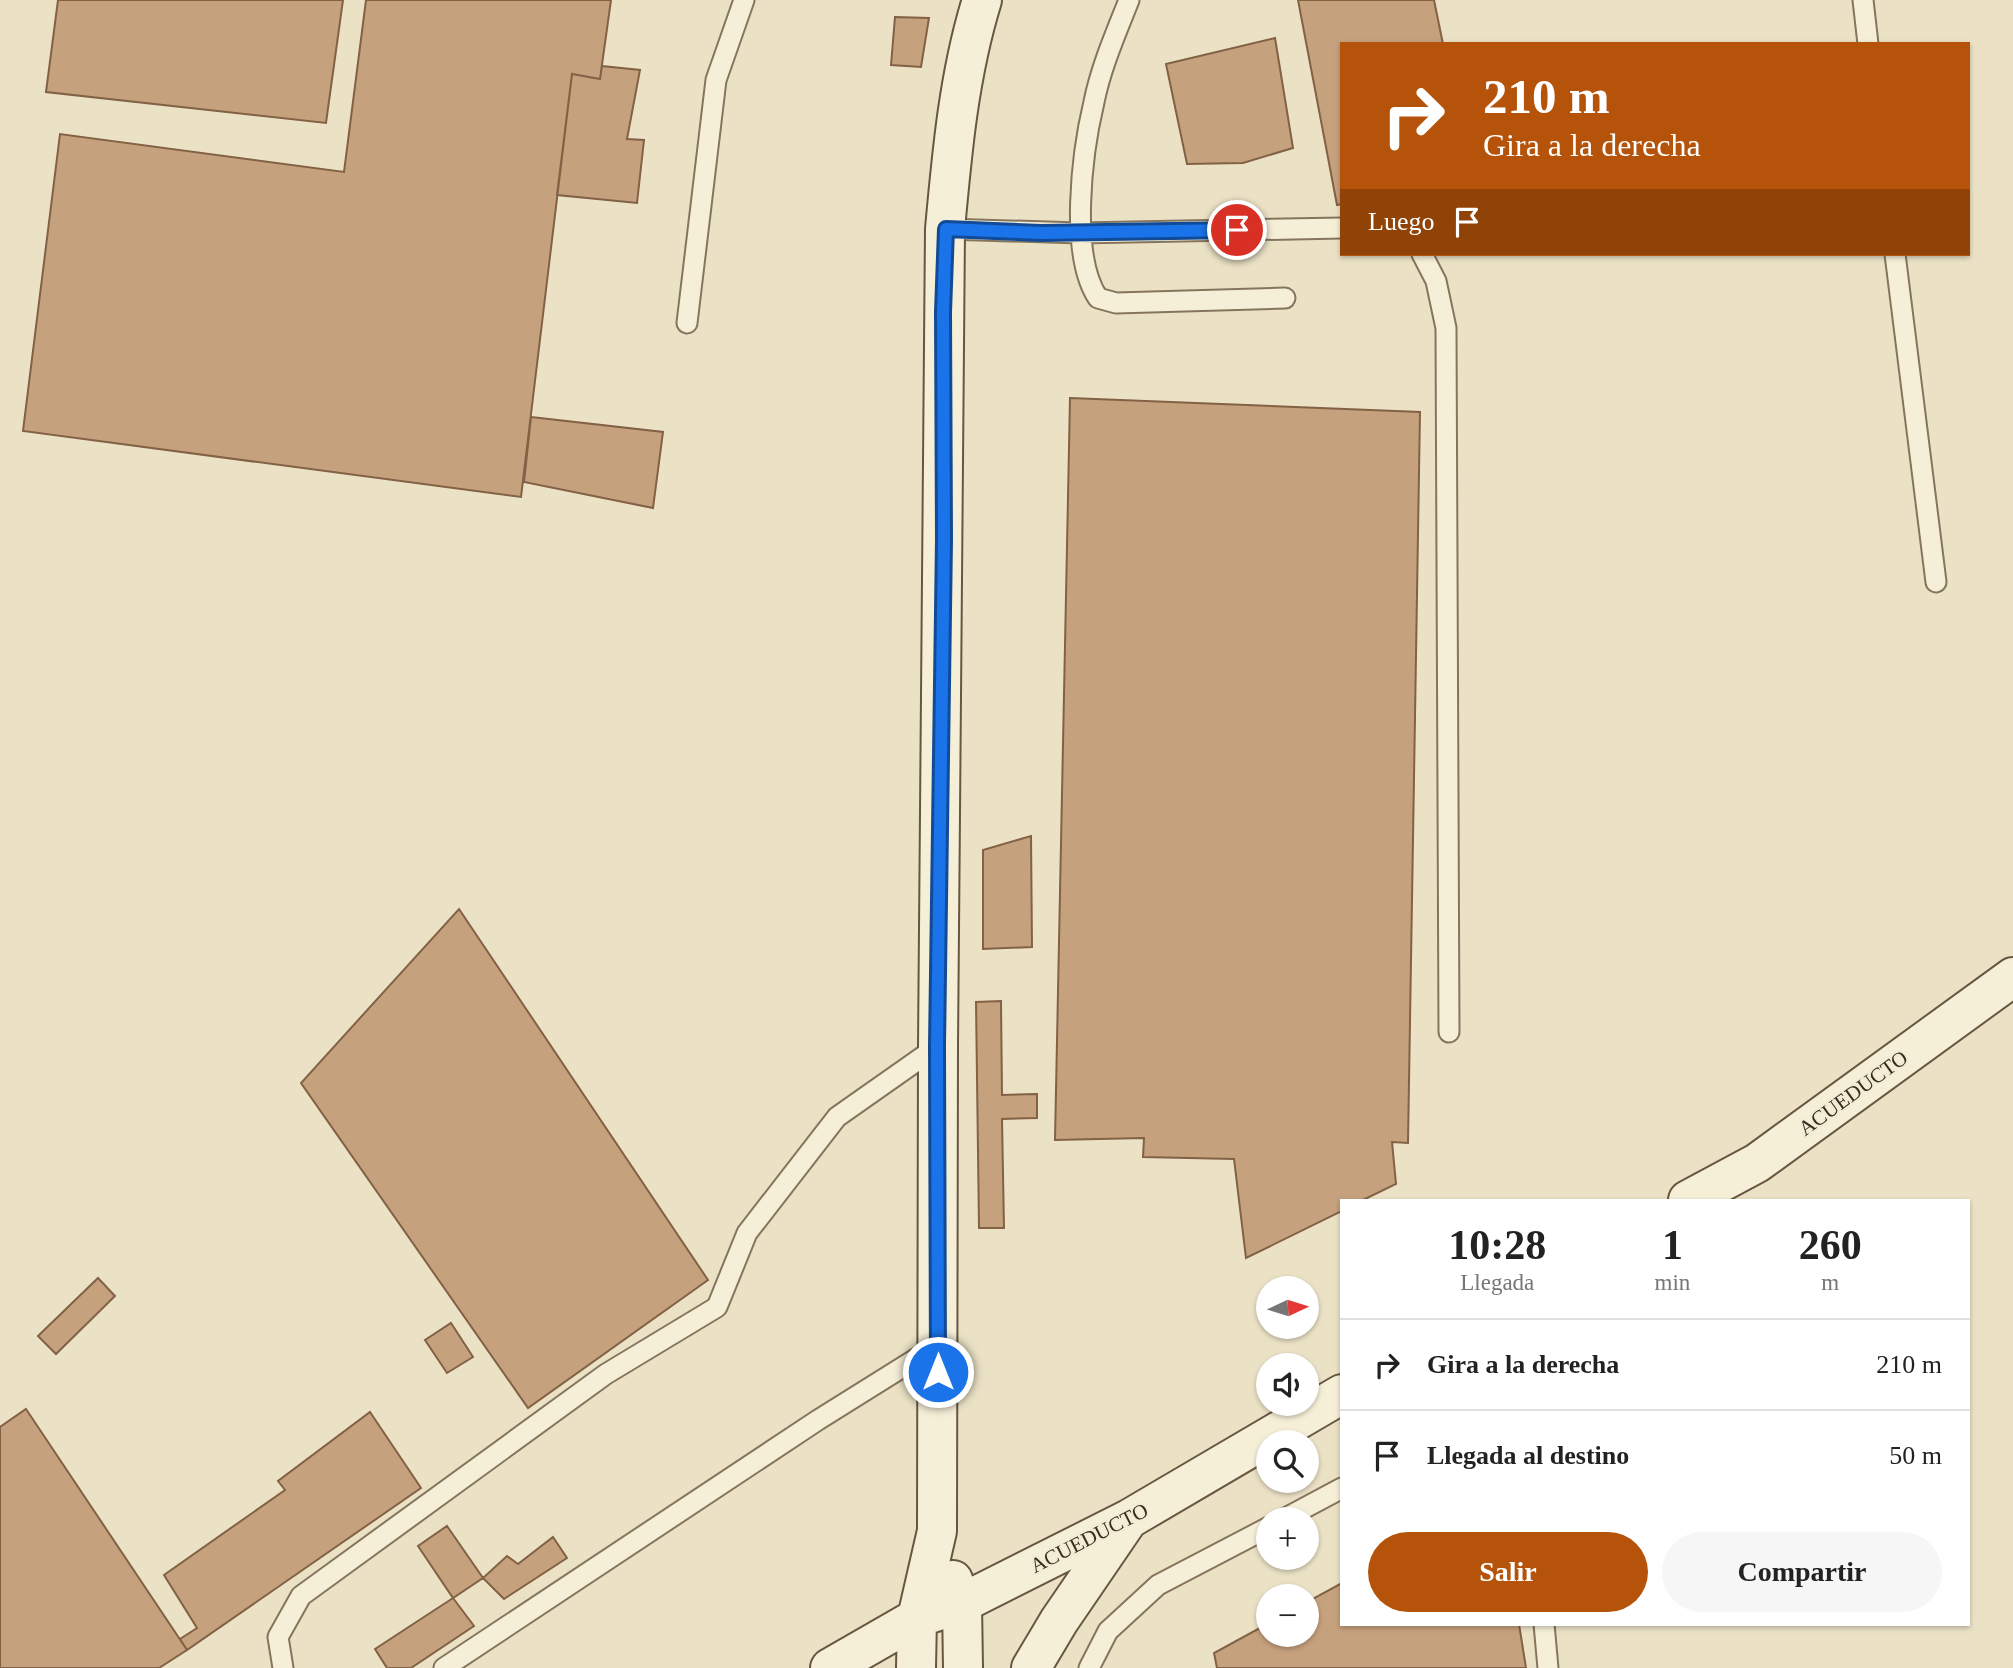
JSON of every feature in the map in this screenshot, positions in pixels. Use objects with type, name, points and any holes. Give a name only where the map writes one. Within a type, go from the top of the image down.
[{"type":"main road","points":[[916,1668],[917,1618],[937,1531],[937,1046],[946,229],[953,131],[973,29],[982,0]]},
{"type":"main road","name":"ACUEDUCTO","points":[[1690,1199],[1757,1163],[2013,977]]},
{"type":"main road","name":"ACUEDUCTO","points":[[830,1668],[917,1618],[962,1603],[1129,1519],[1340,1395]]},
{"type":"main road","points":[[1031,1668],[1059,1621],[1129,1519]]},
{"type":"main road","points":[[937,1531],[962,1603],[963,1668]]},
{"type":"lane","points":[[687,323],[716,80],[744,0]]},
{"type":"lane","points":[[1129,0],[1107,56],[1094,102],[1085,158],[1080,233],[1087,277],[1098,298],[1116,303],[1285,298]]},
{"type":"lane","points":[[1863,0],[1868,42]]},
{"type":"lane","points":[[946,229],[1080,233],[1340,228]]},
{"type":"lane","points":[[1423,256],[1436,281],[1446,328],[1449,1032]]},
{"type":"lane","points":[[1895,256],[1936,582]]},
{"type":"lane","points":[[283,1668],[278,1637],[301,1596],[606,1374],[717,1307],[747,1233],[837,1117],[937,1046]]},
{"type":"lane","points":[[444,1668],[818,1420],[938,1345]]},
{"type":"lane","points":[[1306,1507],[1340,1489]]},
{"type":"lane","points":[[1089,1668],[1108,1631],[1158,1585],[1256,1534]]},
{"type":"lane","points":[[1544,1626],[1548,1668]]},
{"type":"building","points":[[58,0],[343,0],[326,123],[46,92]]},
{"type":"building","points":[[366,0],[611,0],[600,79],[572,74],[521,497],[23,431],[60,134],[344,172]]},
{"type":"building","points":[[1298,0],[1434,0],[1443,42],[1340,42],[1340,204],[1337,205]]},
{"type":"building","points":[[895,17],[929,18],[921,67],[891,65]]},
{"type":"building","points":[[1275,38],[1293,148],[1243,163],[1187,164],[1166,64]]},
{"type":"building","points":[[602,66],[640,70],[627,139],[644,140],[637,203],[557,195],[572,74],[600,79]]},
{"type":"building","points":[[1070,398],[1420,412],[1408,1143],[1392,1142],[1396,1184],[1365,1199],[1340,1199],[1340,1212],[1246,1258],[1234,1159],[1143,1157],[1144,1138],[1055,1140]]},
{"type":"building","points":[[531,417],[663,432],[653,508],[524,482]]},
{"type":"building","points":[[1031,836],[1032,947],[983,949],[983,850]]},
{"type":"building","points":[[459,909],[708,1280],[528,1408],[301,1083]]},
{"type":"building","points":[[1001,1001],[1002,1095],[1037,1094],[1037,1118],[1002,1119],[1004,1228],[979,1228],[976,1002]]},
{"type":"building","points":[[98,1278],[115,1296],[56,1354],[38,1336]]},
{"type":"building","points":[[451,1323],[473,1357],[447,1373],[425,1340]]},
{"type":"building","points":[[26,1409],[187,1650],[159,1668],[0,1668],[0,1427]]},
{"type":"building","points":[[370,1412],[421,1488],[187,1650],[180,1639],[197,1628],[164,1575],[285,1490],[278,1481]]},
{"type":"building","points":[[447,1526],[483,1578],[453,1598],[418,1546]]},
{"type":"building","points":[[553,1537],[567,1558],[504,1599],[483,1578],[507,1556],[518,1564]]},
{"type":"building","points":[[1340,1584],[1340,1626],[1519,1626],[1526,1668],[1217,1668],[1214,1653],[1256,1630],[1256,1647],[1319,1647],[1319,1595]]},
{"type":"building","points":[[453,1598],[474,1626],[411,1668],[387,1668],[375,1649]]},
{"type":"route","points":[[938,1372],[937,1046],[946,229],[1041,233],[1237,230]]}]
